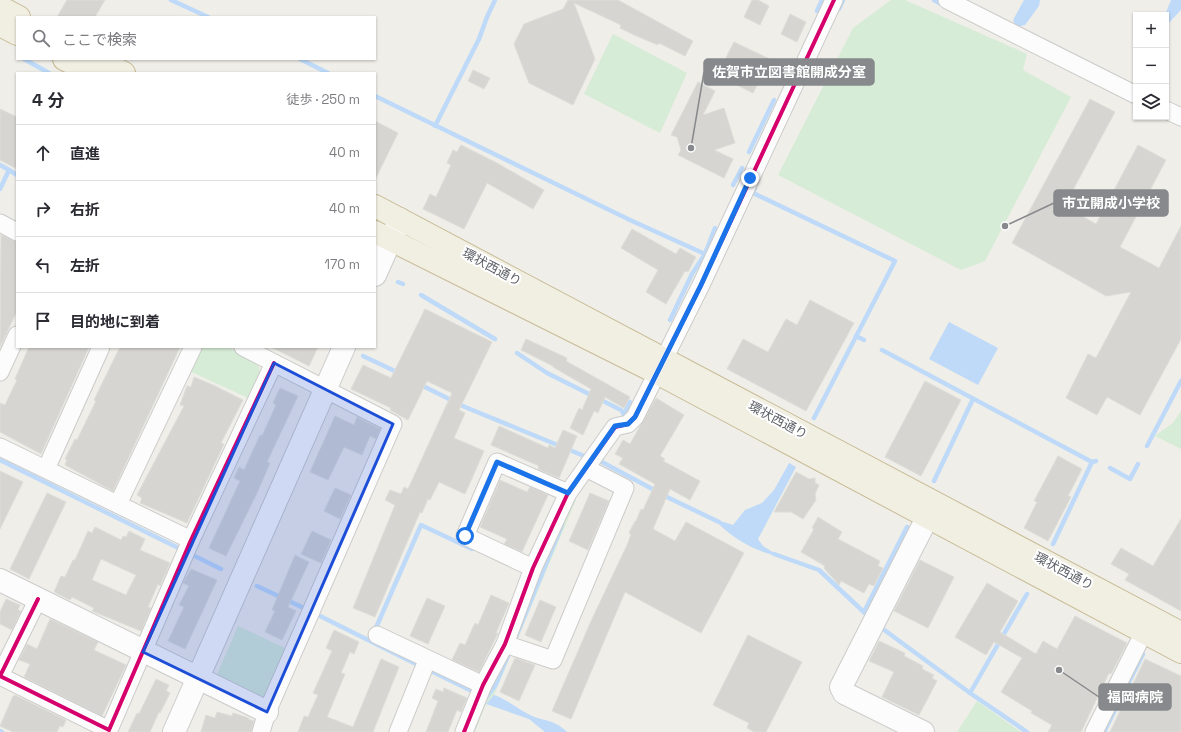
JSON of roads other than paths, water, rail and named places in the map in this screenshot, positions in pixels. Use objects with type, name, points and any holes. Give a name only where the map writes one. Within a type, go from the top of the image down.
[{"type":"highway","points":[[0,7],[17,16]]},
{"type":"highway","points":[[0,25],[16,33]]},
{"type":"highway","points":[[66,60],[89,72]]},
{"type":"highway","points":[[100,60],[122,72]]},
{"type":"highway","name":"環状西通り","points":[[376,207],[661,366],[927,518],[1181,652]]},
{"type":"highway","name":"環状西通り","points":[[383,236],[661,366],[1181,633]]},
{"type":"street","points":[[464,732],[480,692],[511,646],[533,568],[568,493],[592,466],[621,425],[635,417],[701,285],[834,0]]},
{"type":"street","points":[[948,0],[1133,93]]},
{"type":"street","points":[[1169,111],[1181,117]]},
{"type":"street","points":[[376,270],[383,236],[400,219]]},
{"type":"street","points":[[0,223],[16,231]]},
{"type":"street","points":[[0,372],[16,337]]},
{"type":"street","points":[[46,469],[101,348]]},
{"type":"street","points":[[118,504],[193,348]]},
{"type":"street","points":[[0,580],[198,678],[264,722],[311,611],[394,424],[245,348]]},
{"type":"street","points":[[174,732],[344,348]]},
{"type":"street","points":[[38,599],[6,649],[0,676],[108,730],[188,547],[274,363]]},
{"type":"street","points":[[0,447],[118,504],[188,547]]},
{"type":"street","points":[[533,568],[465,536],[497,462],[568,493]]},
{"type":"street","points":[[511,646],[553,660],[625,488],[592,466]]},
{"type":"street","points":[[923,732],[844,693],[841,687],[927,518]]},
{"type":"street","points":[[1094,732],[1144,632]]},
{"type":"street","points":[[377,635],[480,692]]},
{"type":"street","points":[[398,732],[424,668]]},
{"type":"water","points":[[1024,0],[1040,0],[1039,6],[1025,25],[1016,27],[1013,20]]},
{"type":"water","points":[[1171,0],[1181,0],[1181,10],[1169,23],[1169,12],[1166,12]]},
{"type":"water","points":[[949,322],[998,348],[978,385],[929,359]]},
{"type":"water","points":[[789,463],[796,467],[758,539],[763,546],[779,556],[761,551],[735,538],[714,519],[733,525],[745,510],[762,503],[774,490]]},
{"type":"water","points":[[494,695],[528,714],[557,724],[567,732],[545,732],[529,719],[486,704]]},
{"type":"waterway","points":[[171,0],[206,16]]},
{"type":"waterway","points":[[435,126],[479,39],[495,0]]},
{"type":"waterway","points":[[817,11],[822,0]]},
{"type":"waterway","points":[[839,9],[843,0]]},
{"type":"waterway","points":[[934,0],[945,6]]},
{"type":"waterway","points":[[26,60],[47,72]]},
{"type":"waterway","points":[[302,60],[326,72]]},
{"type":"waterway","points":[[785,78],[792,64]]},
{"type":"waterway","points":[[376,96],[630,220],[705,254],[692,274],[670,320]]},
{"type":"waterway","points":[[749,152],[774,100]]},
{"type":"waterway","points":[[0,165],[9,170],[0,189]]},
{"type":"waterway","points":[[733,185],[742,168]]},
{"type":"waterway","points":[[9,170],[16,174]]},
{"type":"waterway","points":[[755,188],[753,193],[895,261],[814,418]]},
{"type":"waterway","points":[[705,254],[715,228]]},
{"type":"waterway","points":[[398,282],[403,284]]},
{"type":"waterway","points":[[421,295],[495,339]]},
{"type":"waterway","points":[[856,336],[864,340]]},
{"type":"waterway","points":[[882,350],[1092,462]]},
{"type":"waterway","points":[[517,353],[547,373],[621,410],[624,414],[623,420]]},
{"type":"waterway","points":[[363,356],[399,373]]},
{"type":"waterway","points":[[1147,446],[1181,381]]},
{"type":"waterway","points":[[419,384],[465,407],[589,458]]},
{"type":"waterway","points":[[934,481],[973,399]]},
{"type":"waterway","points":[[624,414],[630,402]]},
{"type":"waterway","points":[[602,458],[600,461],[671,499],[719,522]]},
{"type":"waterway","points":[[0,460],[221,569]]},
{"type":"waterway","points":[[1053,544],[1092,462],[1096,461]]},
{"type":"waterway","points":[[1110,468],[1130,479],[1138,464]]},
{"type":"waterway","points":[[375,630],[421,525],[472,549]]},
{"type":"waterway","points":[[516,637],[562,525]]},
{"type":"waterway","points":[[864,612],[907,527]]},
{"type":"waterway","points":[[774,554],[819,570],[866,614]]},
{"type":"waterway","points":[[257,586],[308,610]]},
{"type":"waterway","points":[[970,693],[1027,594]]},
{"type":"waterway","points":[[314,613],[420,666]]},
{"type":"waterway","points":[[883,629],[970,693],[1027,732]]},
{"type":"waterway","points":[[485,699],[495,686],[509,653]]},
{"type":"waterway","points":[[1104,732],[1143,654]]},
{"type":"waterway","points":[[427,669],[476,693]]},
{"type":"place","name":"佐賀市立図書館開成分室","points":[[691,148]]},
{"type":"place","name":"市立開成小学校","points":[[1005,226]]},
{"type":"place","name":"福岡病院","points":[[1059,670]]}]
